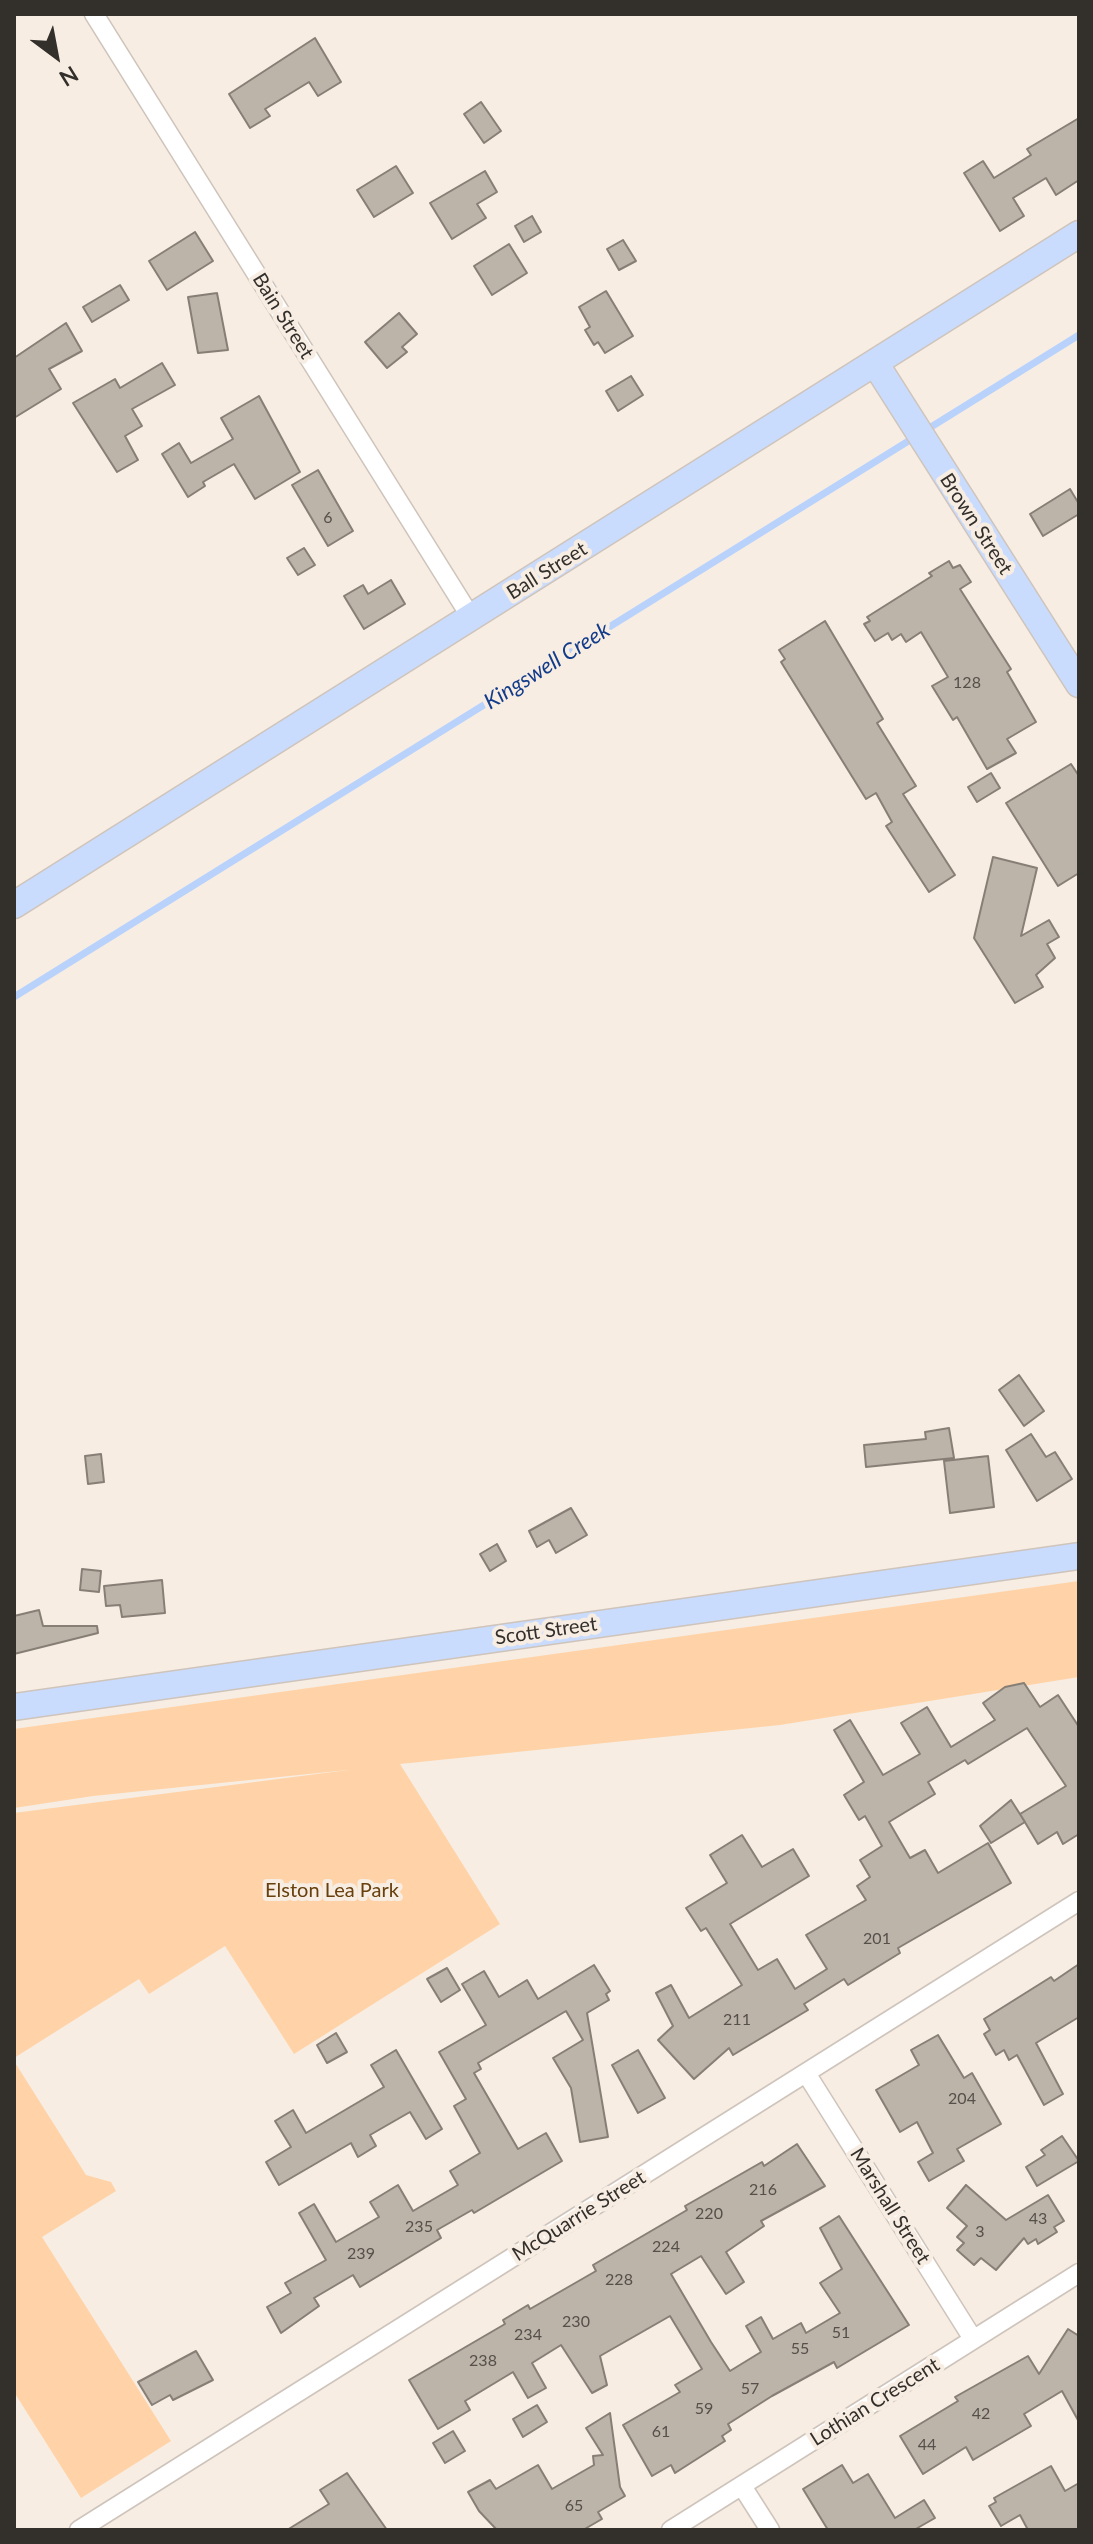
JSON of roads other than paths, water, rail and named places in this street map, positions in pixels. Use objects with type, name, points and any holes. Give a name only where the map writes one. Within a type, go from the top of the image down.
[{"type":"street","name":"Bain Street","points":[[94,14],[472,619]]},
{"type":"street","name":"Ball Street","points":[[14,905],[1079,234]]},
{"type":"street","name":"Brown Street","points":[[875,363],[1078,682]]},
{"type":"street","name":"Scott Street","points":[[14,1707],[1079,1556]]},
{"type":"street","name":"McQuarrie Street","points":[[79,2530],[1079,1901]]},
{"type":"street","name":"Marshall Street","points":[[806,2073],[973,2339]]},
{"type":"street","name":"Lothian Crescent","points":[[671,2530],[1079,2273]]},
{"type":"street","points":[[742,2486],[770,2530]]},
{"type":"waterway","name":"Kingswell Creek","points":[[14,997],[1079,335]]},
{"type":"park label","name":"Elston Lea Park","points":[[332,1891]]}]
